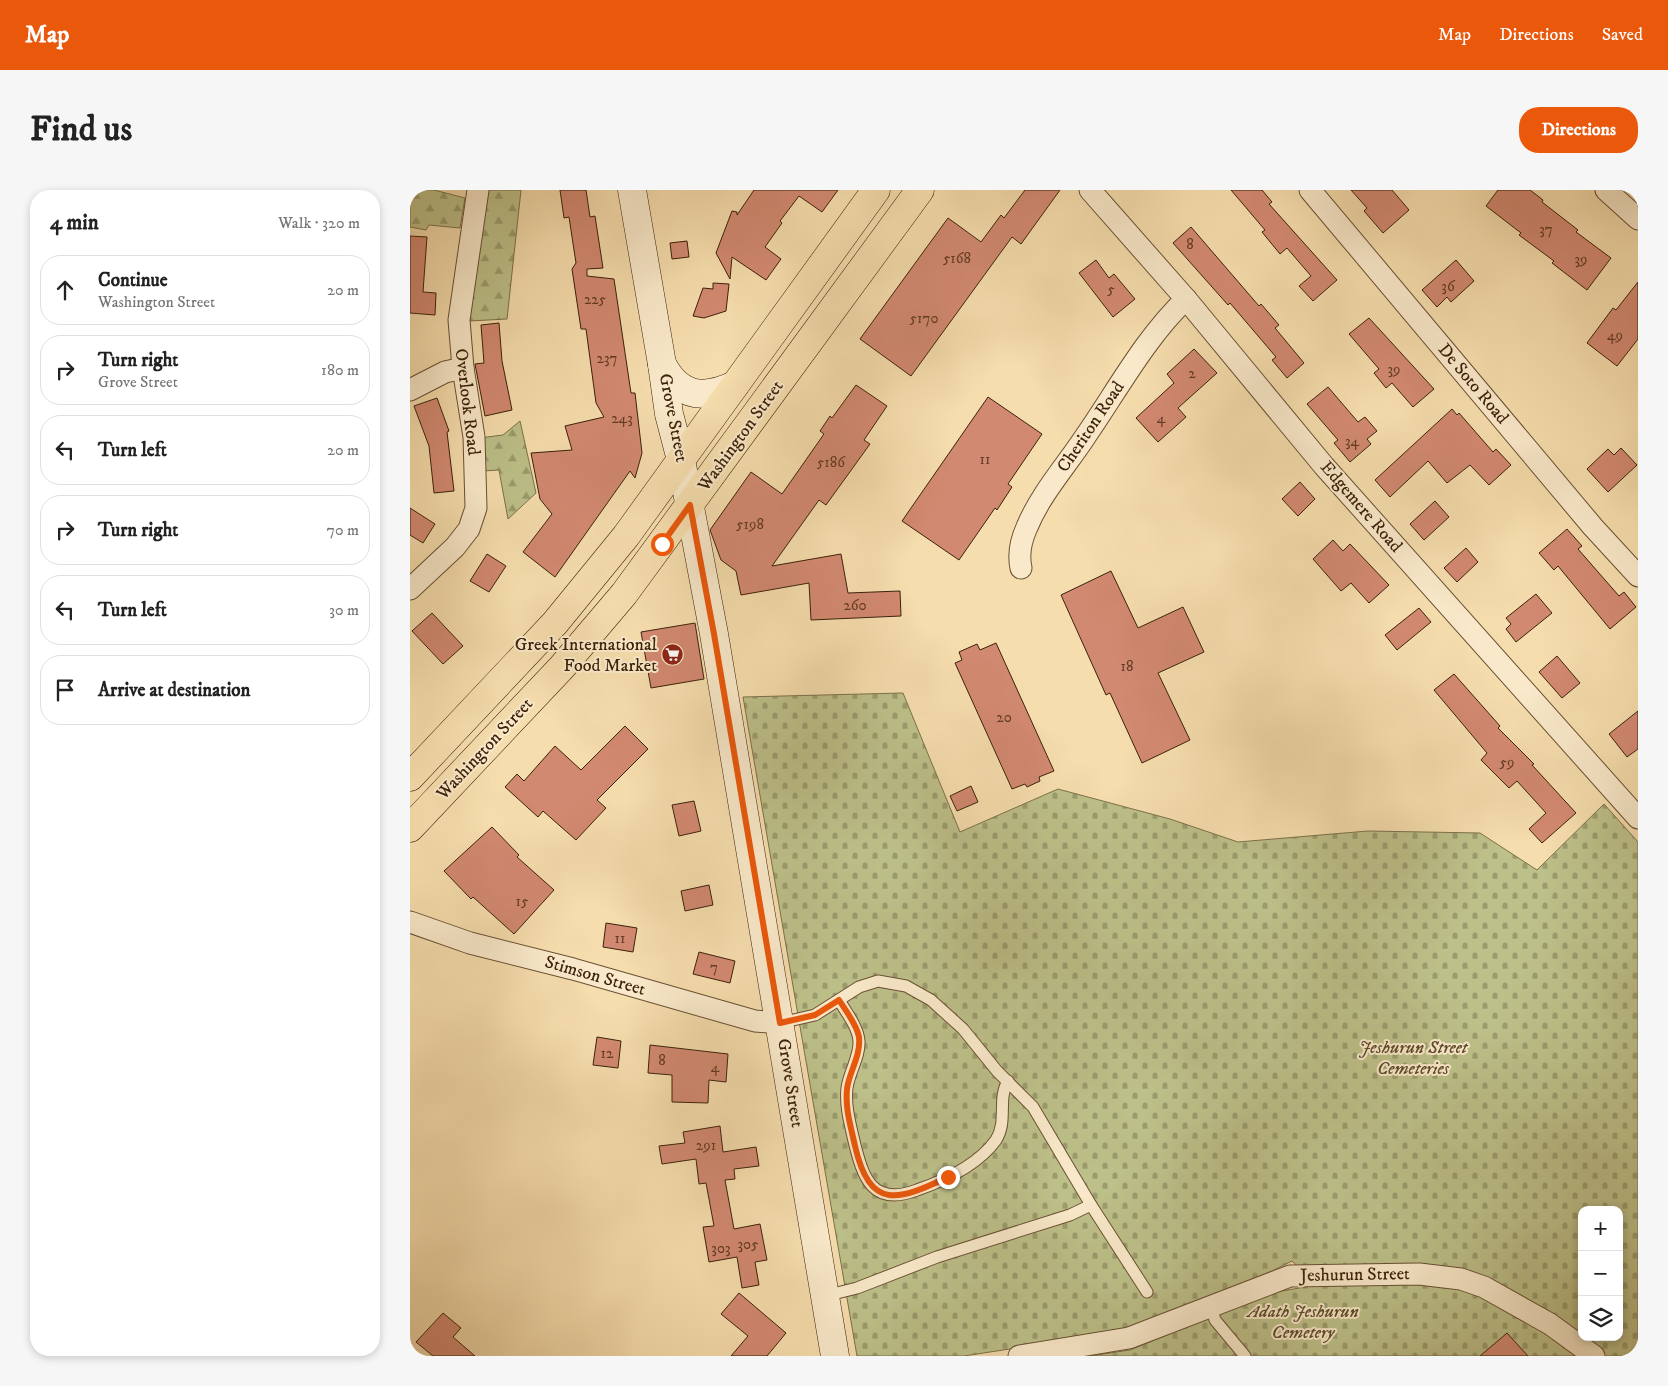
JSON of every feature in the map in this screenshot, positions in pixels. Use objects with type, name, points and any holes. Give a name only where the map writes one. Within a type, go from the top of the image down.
[{"type":"main road","name":"Grove Street","points":[[632,190],[669,414],[682,460],[714,634],[836,1356]]},
{"type":"main road","name":"Washington Street","points":[[410,777],[578,596],[682,460],[876,190]]},
{"type":"main road","name":"Washington Street","points":[[410,828],[584,644],[643,570],[920,190]]},
{"type":"main road","points":[[662,364],[672,381],[687,391],[705,394],[736,385]]},
{"type":"street","name":"Overlook Road","points":[[412,582],[455,547],[468,529],[476,508],[474,437],[463,368],[459,320],[478,190]]},
{"type":"street","name":"Edgemere Road","points":[[1090,190],[1186,299],[1324,466],[1638,818]]},
{"type":"street","name":"De Soto Road","points":[[1310,190],[1593,527],[1638,576]]},
{"type":"street","points":[[1606,190],[1638,220]]},
{"type":"street","name":"Cheriton Road","points":[[1021,568],[1019,556],[1023,536],[1038,505],[1125,377],[1170,315],[1186,299]]},
{"type":"street","points":[[410,390],[445,372],[463,368]]},
{"type":"street","name":"Stimson Street","points":[[410,922],[470,943],[572,969],[755,1021],[780,1023]]},
{"type":"street","name":"Jeshurun Street","points":[[1019,1356],[1124,1339],[1282,1278],[1300,1274],[1440,1275],[1461,1279],[1484,1288],[1550,1324],[1594,1356]]},
{"type":"lane","points":[[780,1023],[815,1015],[872,982],[891,982],[913,989],[931,1000],[964,1029],[1040,1116],[1091,1205],[1147,1292]]},
{"type":"lane","points":[[839,1000],[856,1029],[859,1041],[858,1052],[847,1089],[849,1119],[863,1174],[870,1185],[881,1193],[899,1195],[925,1187],[960,1170],[984,1154],[1002,1128],[1003,1092],[1008,1081]]},
{"type":"lane","points":[[826,1296],[857,1288],[937,1257],[1070,1215],[1091,1205]]},
{"type":"lane","points":[[1212,1306],[1215,1320],[1245,1356]]},
{"type":"green space","points":[[410,190],[434,190],[465,198],[460,228],[429,225],[426,230],[410,227]]},
{"type":"green space","points":[[488,190],[521,190],[507,319],[469,321]]},
{"type":"green space","points":[[520,421],[536,493],[508,519],[499,470],[483,471],[479,438],[503,435]]},
{"type":"green space","points":[[903,693],[960,832],[1058,789],[1170,819],[1238,842],[1368,831],[1480,833],[1537,870],[1604,804],[1638,842],[1638,1356],[1090,1356],[1130,1350],[1270,1293],[1317,1285],[1292,1261],[1236,1289],[1127,1331],[964,1356],[857,1356],[743,697]]},
{"type":"building","points":[[560,190],[586,190],[590,217],[595,216],[603,268],[587,269],[587,276],[614,279],[631,393],[635,393],[642,453],[635,478],[630,471],[555,577],[523,552],[552,514],[540,499],[531,453],[572,450],[565,426],[604,417],[596,403],[586,329],[581,329],[572,269],[576,263],[569,217],[564,218]]},
{"type":"building","points":[[754,190],[838,190],[822,212],[799,196],[780,221],[782,223],[765,247],[781,259],[766,280],[732,257],[730,279],[716,253],[732,211],[737,212],[737,215]]},
{"type":"building","points":[[1025,190],[1060,190],[1021,244],[1012,237],[911,376],[860,339],[948,218],[981,242],[1001,215],[1004,218]]},
{"type":"building","points":[[1231,190],[1262,190],[1272,202],[1269,204],[1337,280],[1313,301],[1299,286],[1311,276],[1287,248],[1280,254],[1262,232],[1265,230]]},
{"type":"building","points":[[1351,190],[1392,190],[1409,210],[1383,233],[1364,211],[1367,208]]},
{"type":"building","points":[[1498,190],[1530,190],[1543,200],[1542,202],[1578,230],[1576,232],[1611,258],[1587,290],[1552,263],[1554,261],[1519,235],[1521,233],[1486,206]]},
{"type":"building","points":[[1191,227],[1259,306],[1261,304],[1279,325],[1275,328],[1304,363],[1287,378],[1272,360],[1276,357],[1230,303],[1228,305],[1173,243]]},
{"type":"building","points":[[410,236],[427,237],[423,292],[436,293],[435,315],[410,313]]},
{"type":"building","points":[[687,241],[689,257],[672,259],[670,243]]},
{"type":"building","points":[[1096,260],[1109,278],[1114,274],[1135,299],[1113,317],[1079,273]]},
{"type":"building","points":[[1456,260],[1474,281],[1451,302],[1447,297],[1437,307],[1422,290]]},
{"type":"building","points":[[1638,282],[1638,339],[1617,366],[1587,343],[1613,308],[1616,310]]},
{"type":"building","points":[[713,283],[729,284],[726,311],[704,318],[693,316],[703,288],[713,289]]},
{"type":"building","points":[[1369,318],[1434,389],[1413,407],[1392,383],[1386,388],[1374,373],[1379,369],[1349,334]]},
{"type":"building","points":[[499,323],[502,361],[512,410],[485,416],[475,364],[484,363],[481,325]]},
{"type":"building","points":[[1194,349],[1217,373],[1178,408],[1186,417],[1158,442],[1136,418],[1174,383],[1167,374]]},
{"type":"building","points":[[856,385],[887,406],[864,440],[870,444],[826,505],[819,500],[772,566],[841,554],[848,593],[900,591],[901,616],[811,620],[809,583],[741,595],[736,571],[721,560],[710,530],[751,472],[782,494],[824,434],[820,431],[830,416],[832,418]]},
{"type":"building","points":[[1328,387],[1358,422],[1365,417],[1377,431],[1367,439],[1371,444],[1350,462],[1334,443],[1338,440],[1307,404]]},
{"type":"building","points":[[988,397],[1042,434],[1008,484],[1012,487],[997,510],[995,508],[959,560],[902,521]]},
{"type":"building","points":[[437,398],[449,431],[447,432],[454,491],[434,493],[429,446],[414,406]]},
{"type":"building","points":[[1452,409],[1457,415],[1459,413],[1493,452],[1496,449],[1511,465],[1489,485],[1470,465],[1447,483],[1428,461],[1390,497],[1375,480]]},
{"type":"building","points":[[1621,448],[1637,465],[1608,492],[1587,469],[1608,449],[1614,455]]},
{"type":"building","points":[[1300,482],[1315,499],[1298,516],[1282,499]]},
{"type":"building","points":[[1435,501],[1449,517],[1424,540],[1410,524]]},
{"type":"building","points":[[410,508],[435,524],[423,543],[410,535]]},
{"type":"building","points":[[1567,529],[1582,546],[1578,549],[1619,596],[1624,592],[1636,607],[1610,629],[1558,566],[1554,570],[1539,553]]},
{"type":"building","points":[[1333,540],[1343,551],[1350,544],[1389,585],[1369,603],[1351,583],[1341,591],[1313,559]]},
{"type":"building","points":[[1466,548],[1478,562],[1457,582],[1444,568]]},
{"type":"building","points":[[487,554],[506,566],[489,592],[470,581]]},
{"type":"building","points":[[1111,571],[1138,628],[1183,607],[1204,652],[1158,673],[1190,740],[1142,763],[1110,693],[1106,695],[1061,595]]},
{"type":"building","points":[[1536,594],[1552,613],[1516,642],[1506,629],[1511,624],[1506,618]]},
{"type":"building","points":[[1419,608],[1431,622],[1397,650],[1385,635]]},
{"type":"building","points":[[432,613],[463,646],[443,664],[412,631]]},
{"type":"building","name":"Greek International Food Market","points":[[695,623],[704,679],[651,688],[641,632]]},
{"type":"building","points":[[996,643],[1054,771],[1039,777],[1040,781],[1027,787],[1025,784],[1012,789],[955,663],[962,660],[959,652],[977,644],[980,650]]},
{"type":"building","points":[[1557,656],[1580,683],[1562,698],[1539,672]]},
{"type":"building","points":[[1454,674],[1500,726],[1498,728],[1534,764],[1532,765],[1576,813],[1542,843],[1529,829],[1546,813],[1517,781],[1509,788],[1481,760],[1487,753],[1434,690]]},
{"type":"building","points":[[1638,711],[1638,749],[1627,757],[1609,734]]},
{"type":"building","points":[[625,726],[648,749],[597,800],[606,808],[576,840],[543,811],[538,817],[505,787],[517,774],[524,781],[555,746],[581,770]]},
{"type":"building","points":[[971,786],[978,802],[957,811],[950,796]]},
{"type":"building","points":[[694,801],[701,831],[679,836],[672,805]]},
{"type":"building","points":[[492,827],[519,855],[517,857],[554,890],[514,934],[473,897],[471,899],[444,871]]},
{"type":"building","points":[[709,885],[713,905],[685,911],[681,891]]},
{"type":"building","points":[[606,923],[637,928],[633,952],[603,947]]},
{"type":"building","points":[[699,952],[735,961],[730,983],[693,974]]},
{"type":"building","points":[[597,1037],[621,1041],[618,1068],[593,1065]]},
{"type":"building","points":[[650,1045],[728,1054],[726,1082],[709,1080],[708,1103],[672,1102],[672,1075],[648,1073]]},
{"type":"building","points":[[720,1126],[723,1152],[756,1147],[759,1166],[734,1169],[735,1179],[725,1180],[734,1229],[760,1224],[767,1260],[755,1262],[759,1285],[742,1288],[737,1257],[709,1262],[703,1227],[714,1226],[706,1183],[699,1184],[696,1159],[662,1164],[659,1146],[685,1143],[683,1132]]},
{"type":"building","points":[[739,1293],[786,1333],[767,1356],[731,1356],[748,1336],[721,1314]]},
{"type":"building","points":[[443,1313],[461,1328],[453,1337],[475,1356],[433,1356],[416,1342]]},
{"type":"building","points":[[1507,1333],[1528,1356],[1480,1356]]},
{"type":"place","name":"Greek International Food Market","points":[[673,655]]},
{"type":"route","points":[[662,544],[690,505],[714,634],[780,1023],[805,1019],[825,1010],[839,1000],[856,1029],[859,1047],[848,1083],[847,1111],[863,1174],[875,1189],[881,1193],[893,1196],[906,1194],[948,1177]]},
{"type":"park label","name":"Jeshurun Street Cemeteries","points":[[1413,1058]]},
{"type":"park label","name":"Adath Jeshurun Cemetery","points":[[1303,1322]]}]
